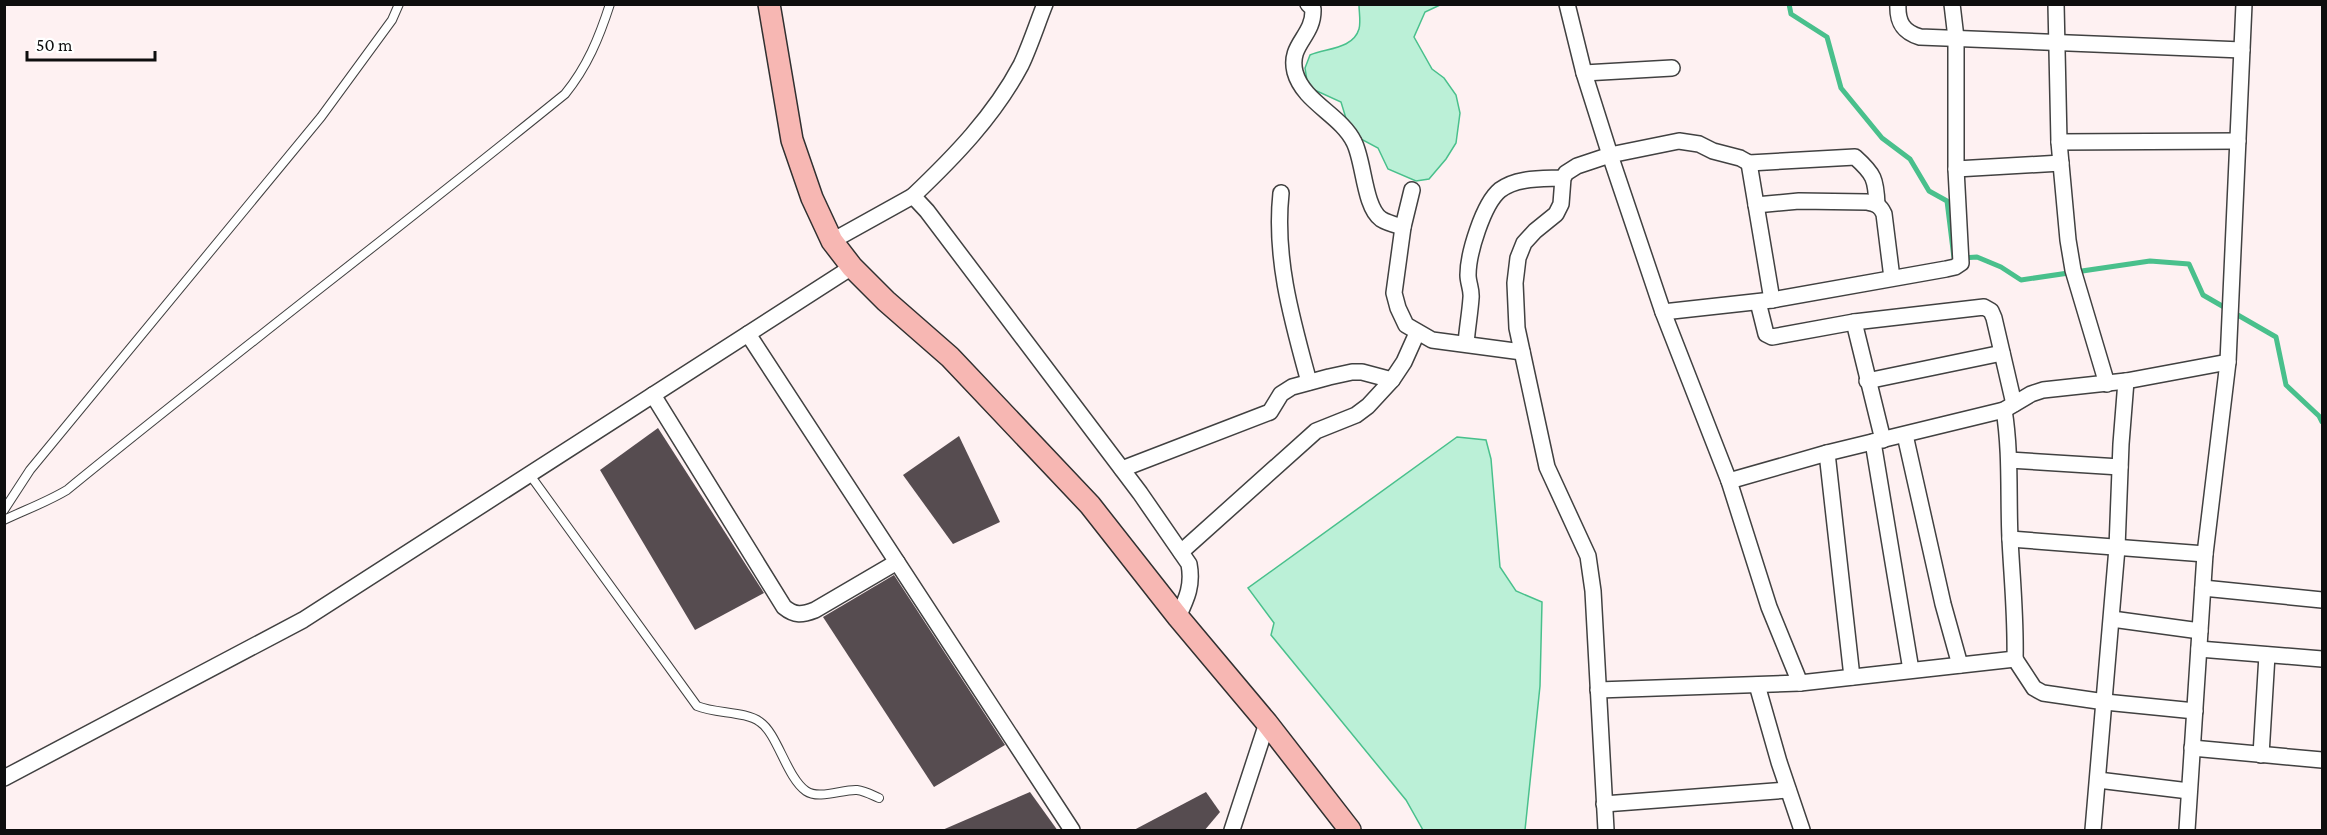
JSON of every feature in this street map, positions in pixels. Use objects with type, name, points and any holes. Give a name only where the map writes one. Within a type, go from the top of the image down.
[{"type":"main road","points":[[769,4],[792,140],[812,198],[832,241],[852,267],[886,301],[950,357],[1090,505],[1178,617],[1267,723],[1350,831]]},
{"type":"street","points":[[832,241],[913,196],[968,142],[998,103],[1021,64],[1045,4]]},
{"type":"street","points":[[1308,4],[1313,9],[1313,19],[1310,29],[1298,45],[1294,58],[1296,73],[1303,88],[1347,131],[1355,143],[1369,198],[1376,215],[1387,222],[1403,227]]},
{"type":"street","points":[[1898,4],[1900,24],[1912,34],[1956,38],[2242,50]]},
{"type":"street","points":[[1663,312],[1765,301],[1955,267],[1960,259],[1956,169],[1956,38],[1952,4]]},
{"type":"street","points":[[2056,4],[2059,142],[2074,275],[2107,384]]},
{"type":"street","points":[[2187,831],[2205,554],[2228,362],[2244,4]]},
{"type":"street","points":[[1568,5],[1584,73],[1663,312],[1729,481],[1769,606],[1800,683]]},
{"type":"street","points":[[1584,73],[1672,68]]},
{"type":"street","points":[[1606,831],[1593,591],[1588,556],[1547,467],[1522,352],[1515,305],[1518,258],[1524,243],[1534,231],[1556,214],[1561,204],[1563,178],[1571,169],[1610,155],[1679,141],[1690,141],[1749,163],[1855,157],[1872,172],[1877,205]]},
{"type":"street","points":[[2059,142],[2238,141]]},
{"type":"street","points":[[1749,163],[1756,205],[1766,334],[1772,337],[1854,322],[1984,307],[1990,310],[1995,318],[2009,407],[2010,539],[2016,623],[2015,659],[2034,688],[2043,693],[2105,702],[2195,711]]},
{"type":"street","points":[[1956,169],[2061,163]]},
{"type":"street","points":[[1466,344],[1471,295],[1468,280],[1469,264],[1483,215],[1490,201],[1501,189],[1527,179],[1563,178]]},
{"type":"street","points":[[1412,190],[1403,227],[1394,293],[1406,325],[1432,340],[1522,352]]},
{"type":"street","points":[[1281,193],[1279,243],[1282,268],[1288,306],[1309,382]]},
{"type":"street","points":[[913,196],[927,211],[1122,469],[1189,564],[1192,578],[1189,594],[1178,617]]},
{"type":"street","points":[[1756,205],[1799,201],[1867,202],[1881,207],[1884,214],[1892,278]]},
{"type":"street","points":[[4,778],[303,620],[852,267]]},
{"type":"street","points":[[1854,322],[1878,441],[1911,670]]},
{"type":"street","points":[[1181,552],[1316,432],[1356,414],[1383,392],[1404,362],[1417,333]]},
{"type":"street","points":[[748,334],[1072,831]]},
{"type":"street","points":[[1867,381],[2002,353]]},
{"type":"street","points":[[1729,481],[1827,453],[2009,407],[2043,390],[2107,384],[2228,362]]},
{"type":"street","points":[[1122,469],[1270,412],[1281,394],[1292,387],[1352,372],[1377,375],[1392,380]]},
{"type":"street","points":[[2093,831],[2112,620],[2126,381]]},
{"type":"street","points":[[653,395],[784,607],[793,614],[805,614],[815,610],[897,562]]},
{"type":"street","points":[[1905,435],[1943,604],[1960,665]]},
{"type":"street","points":[[1827,453],[1852,677]]},
{"type":"street","points":[[2009,460],[2120,467]]},
{"type":"street","points":[[2010,539],[2205,554]]},
{"type":"street","points":[[2203,588],[2322,600]]},
{"type":"street","points":[[2112,620],[2200,631]]},
{"type":"street","points":[[2199,649],[2322,659]]},
{"type":"street","points":[[2261,755],[2267,655]]},
{"type":"street","points":[[1598,690],[1800,683],[2015,659]]},
{"type":"street","points":[[1757,685],[1802,831]]},
{"type":"street","points":[[1232,831],[1267,723]]},
{"type":"street","points":[[2192,748],[2322,760]]},
{"type":"street","points":[[2098,780],[2190,791]]},
{"type":"street","points":[[1604,804],[1788,790]]},
{"type":"lane","points":[[4,510],[30,471],[321,117],[392,20],[399,4]]},
{"type":"lane","points":[[4,520],[67,490],[211,373],[403,224],[565,94],[580,75],[597,44],[610,4]]},
{"type":"lane","points":[[530,475],[697,706],[709,711],[749,717],[762,722],[793,776],[807,792],[816,794],[858,790],[879,798]]},
{"type":"shaded area","points":[[1359,5],[1440,5],[1425,12],[1414,37],[1432,69],[1444,78],[1456,95],[1460,113],[1456,143],[1429,179],[1416,181],[1388,169],[1378,148],[1359,138],[1348,125],[1341,102],[1308,87],[1305,68],[1310,55],[1339,47],[1356,36],[1360,20]]},
{"type":"shaded area","points":[[1457,437],[1486,440],[1491,459],[1500,567],[1516,591],[1542,602],[1540,686],[1525,830],[1423,830],[1406,800],[1271,635],[1274,623],[1248,588]]},
{"type":"building","points":[[658,428],[764,593],[695,630],[600,470]]},
{"type":"building","points":[[959,436],[1000,522],[953,544],[903,475]]},
{"type":"building","points":[[894,575],[1005,745],[934,787],[823,617]]},
{"type":"building","points":[[1030,792],[1058,831],[940,831]]},
{"type":"building","points":[[1206,792],[1220,812],[1204,831],[1132,831]]},
{"type":"waterway","points":[[1789,4],[1791,14],[1827,37],[1841,88],[1882,138],[1910,159],[1929,191],[1947,201],[1954,258]]},
{"type":"waterway","points":[[1962,258],[1977,257],[2001,267],[2021,280],[2150,261],[2189,264],[2203,295],[2276,337],[2286,385],[2319,416],[2322,422]]}]
